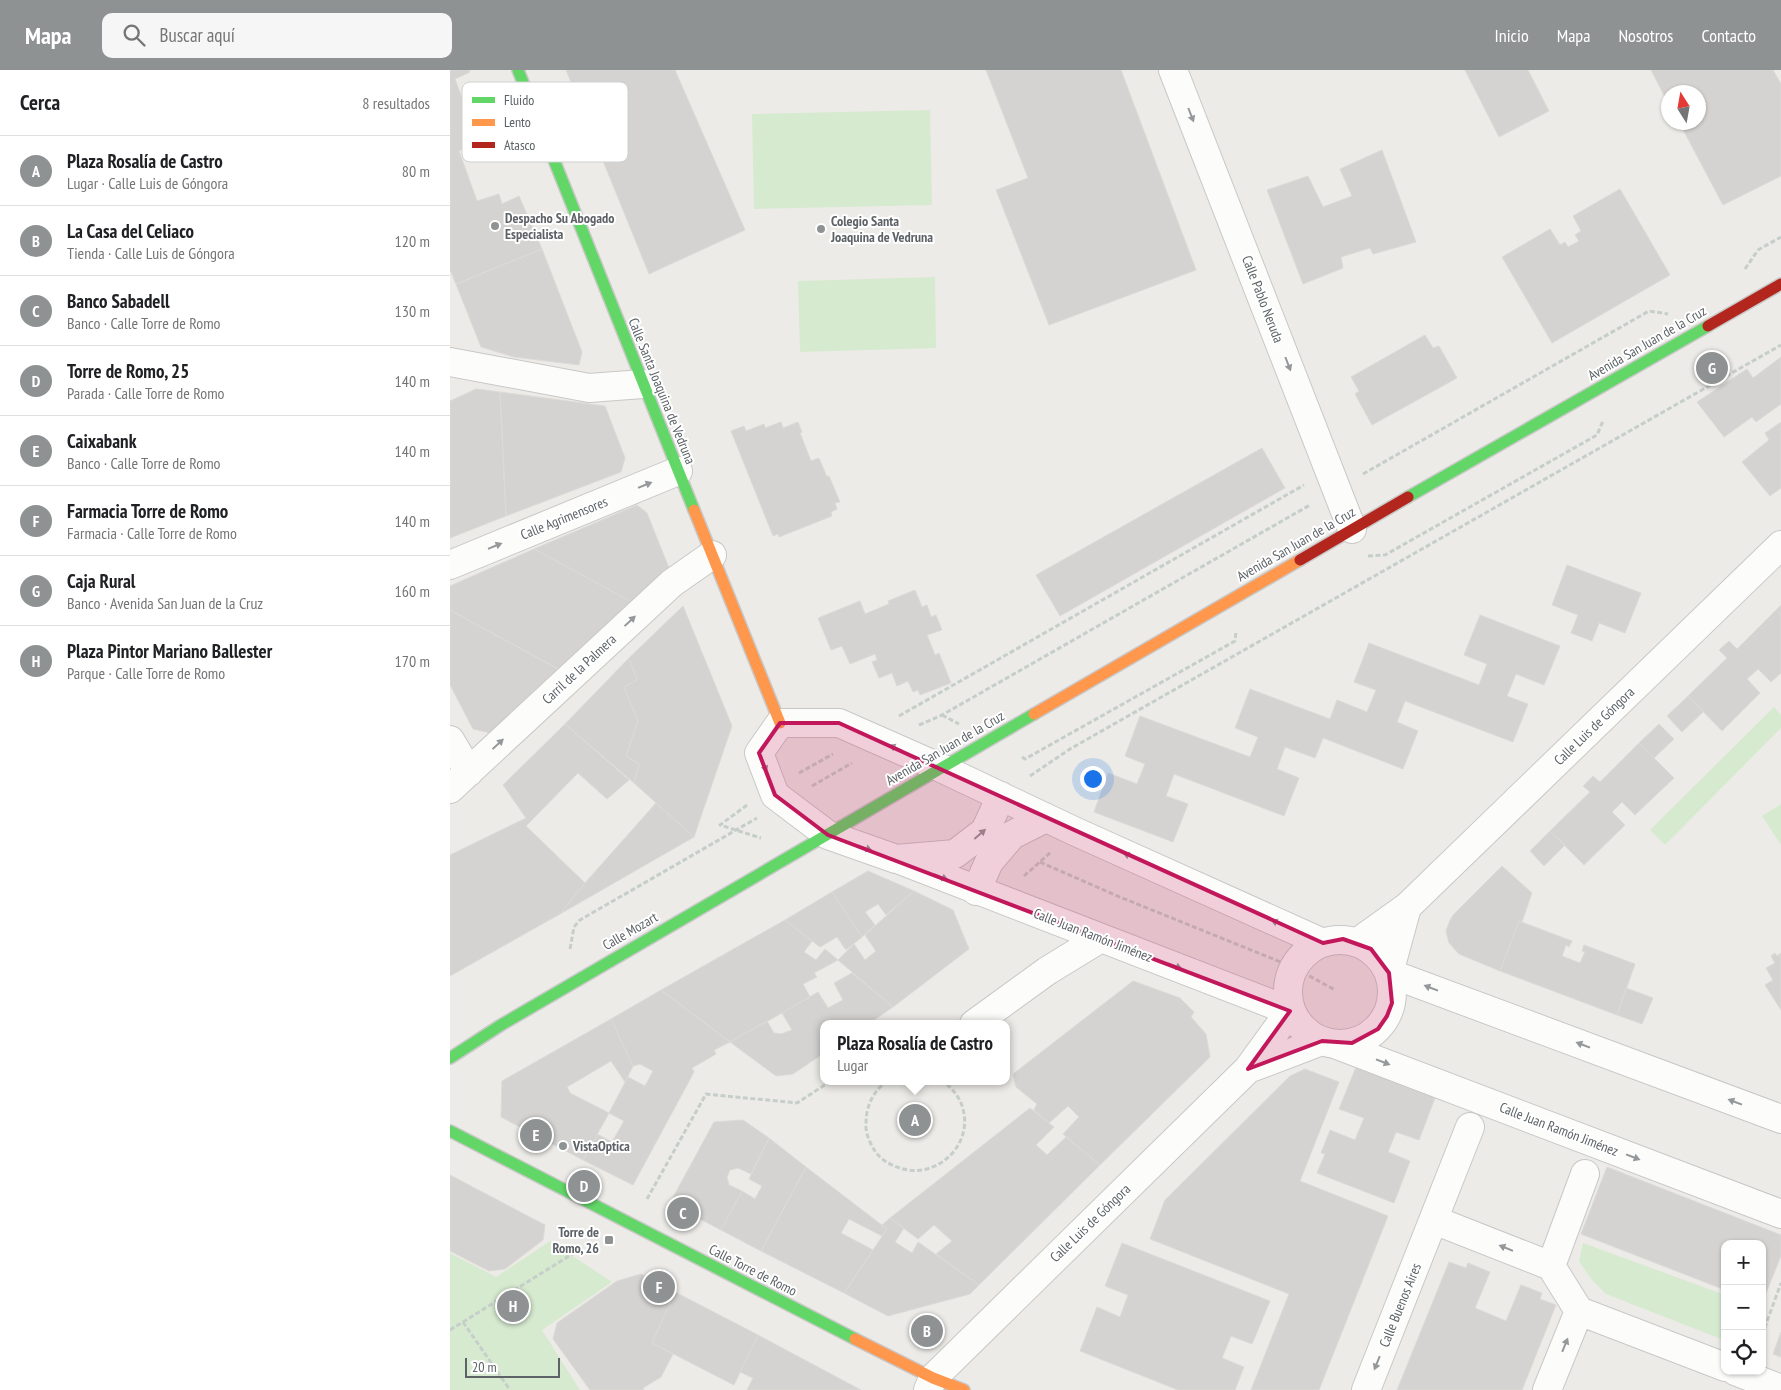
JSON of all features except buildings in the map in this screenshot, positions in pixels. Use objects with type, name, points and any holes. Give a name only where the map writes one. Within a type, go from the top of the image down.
[{"type":"street","name":"Calle Santa Joaquina de Vedruna","points":[[518,70],[523,82]]},
{"type":"street","name":"Calle Pablo Neruda","points":[[1173,70],[1352,529]]},
{"type":"street","name":"Calle Santa Joaquina de Vedruna","points":[[555,162],[780,723]]},
{"type":"street","name":"Avenida San Juan de la Cruz","points":[[828,835],[1352,529],[1781,284]]},
{"type":"street","points":[[450,362],[588,388],[643,384]]},
{"type":"street","name":"Calle Agrimensores","points":[[450,565],[678,471]]},
{"type":"street","name":"Calle Luis de Góngora","points":[[1248,1069],[1329,1043],[1352,1044],[1366,1038],[1378,1029],[1387,1016],[1392,1003],[1393,988],[1389,973],[1382,960],[1371,949],[1358,942],[1408,907],[1781,545]]},
{"type":"street","name":"Carril de la Palmera","points":[[459,781],[672,583],[712,556]]},
{"type":"street","points":[[780,723],[839,723],[1322,943]]},
{"type":"street","name":"Calle Juan Ramón Jiménez","points":[[780,723],[759,753],[775,795],[828,835],[899,858],[987,895],[1290,1011]]},
{"type":"street","points":[[450,740],[459,781]]},
{"type":"street","points":[[899,858],[955,854],[985,831],[1001,796]]},
{"type":"street","points":[[987,895],[989,862],[1012,835],[1046,818]]},
{"type":"street","name":"Calle Mozart","points":[[450,1058],[500,1024],[828,835]]},
{"type":"street","name":"Calle Luis de Góngora","points":[[1389,973],[1408,907]]},
{"type":"street","points":[[979,1020],[1046,971],[1101,938]]},
{"type":"street","points":[[1329,1043],[1312,1037],[1299,1026],[1290,1011],[1287,996],[1288,981],[1293,967],[1302,955],[1314,946],[1343,939],[1358,942]]},
{"type":"street","points":[[1389,973],[1781,1119]]},
{"type":"street","name":"Calle Luis de Góngora","points":[[931,1384],[1248,1069],[1290,1011]]},
{"type":"street","name":"Calle Juan Ramón Jiménez","points":[[1329,1043],[1781,1214]]},
{"type":"street","name":"Calle Buenos Aires","points":[[1366,1390],[1470,1127]]},
{"type":"street","name":"Calle Torre de Romo","points":[[450,1131],[889,1357],[931,1384],[964,1390]]},
{"type":"street","points":[[1551,1266],[1586,1174]]},
{"type":"street","points":[[1434,1220],[1551,1266],[1579,1311],[1721,1365]]},
{"type":"street","points":[[1547,1390],[1579,1311]]},
{"type":"street","points":[[1745,1375],[1781,1389]]},
{"type":"path","points":[[1001,796],[1070,748],[1781,345]]},
{"type":"path","points":[[1360,556],[1385,555],[1597,435],[1605,415]]},
{"type":"path","points":[[1025,759],[1235,641],[1238,623]]},
{"type":"path","points":[[568,952],[574,927],[580,920],[912,728],[942,715]]},
{"type":"path","points":[[987,895],[1040,862],[1074,831]]},
{"type":"path","points":[[1040,862],[1115,895],[1293,967],[1335,990]]},
{"type":"path","points":[[642,1206],[706,1094],[797,1103],[825,1085]]},
{"type":"path","points":[[884,1085],[873,1096],[866,1111],[866,1127],[870,1143],[879,1156],[892,1166],[908,1171],[924,1170],[940,1165],[952,1154],[961,1140],[965,1124],[963,1108],[956,1093],[948,1085]]},
{"type":"path","points":[[450,1330],[582,1248]]},
{"type":"path","points":[[1763,1330],[1781,1283]]},
{"type":"path","points":[[464,1322],[510,1390]]},
{"type":"highlighted area","points":[[780,723],[839,723],[1323,943],[1343,939],[1371,949],[1389,973],[1392,1003],[1387,1016],[1378,1029],[1352,1043],[1322,1041],[1248,1069],[1290,1011],[828,835],[775,795],[759,753]]},
{"type":"green space","points":[[930,110],[932,205],[754,209],[752,114]]},
{"type":"green space","points":[[935,277],[936,348],[800,352],[798,281]]},
{"type":"green space","points":[[1774,707],[1781,715],[1781,728],[1665,845],[1650,830]]},
{"type":"green space","points":[[1781,804],[1781,845],[1762,816]]},
{"type":"green space","points":[[550,1241],[612,1282],[542,1330],[580,1390],[450,1390],[450,1253],[496,1277]]},
{"type":"green space","points":[[1583,1243],[1721,1294],[1721,1339],[1606,1294],[1592,1280],[1579,1261]]},
{"type":"traffic: fast","points":[[518,70],[523,82]]},
{"type":"traffic: fast","points":[[555,162],[694,510]]},
{"type":"traffic: fast","points":[[1408,497],[1708,326]]},
{"type":"traffic: fast","points":[[450,1058],[501,1025],[1034,714]]},
{"type":"traffic: fast","points":[[450,1131],[855,1339]]},
{"type":"traffic: slow","points":[[694,510],[780,723]]},
{"type":"traffic: slow","points":[[1034,714],[1300,560]]},
{"type":"traffic: slow","points":[[855,1339],[933,1378],[964,1390]]},
{"type":"traffic: jam","points":[[1708,326],[1781,284]]},
{"type":"traffic: jam","points":[[1300,560],[1408,497]]},
{"type":"place","name":"Despacho Su Abogado Especialista","points":[[495,226]]},
{"type":"place","name":"Colegio Santa Joaquina de Vedruna","points":[[821,229]]},
{"type":"place","name":"Caja Rural","points":[[1712,368]]},
{"type":"place","name":"Plaza Rosalía de Castro","points":[[915,1120]]},
{"type":"place","name":"Caixabank","points":[[536,1135]]},
{"type":"place","name":"VistaOptica","points":[[563,1146]]},
{"type":"place","name":"Torre de Romo, 25","points":[[584,1186]]},
{"type":"place","name":"Banco Sabadell","points":[[683,1213]]},
{"type":"place","name":"Torre de Romo, 26","points":[[609,1240]]},
{"type":"place","name":"Farmacia Torre de Romo","points":[[659,1287]]},
{"type":"place","name":"Plaza Pintor Mariano Ballester","points":[[513,1306]]},
{"type":"place","name":"La Casa del Celiaco","points":[[927,1331]]}]
